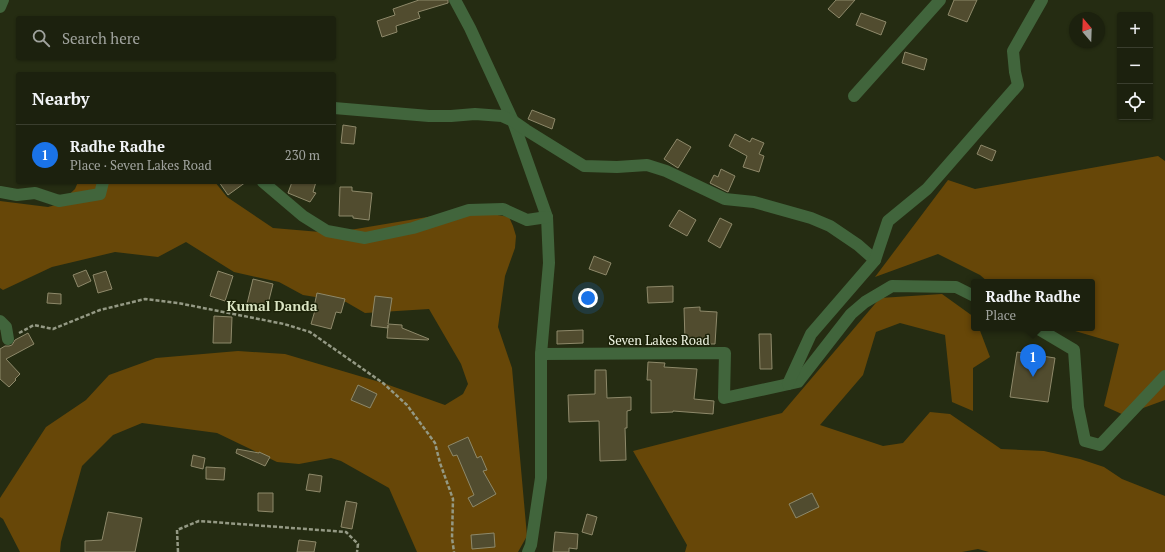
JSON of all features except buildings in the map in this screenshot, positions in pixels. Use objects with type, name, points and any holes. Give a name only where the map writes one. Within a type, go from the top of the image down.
[{"type":"street","points":[[0,7],[4,0]]},
{"type":"street","points":[[455,0],[470,28],[513,121],[547,217],[549,263],[541,354],[541,478],[531,545],[528,552]]},
{"type":"street","points":[[854,96],[940,0]]},
{"type":"street","points":[[788,384],[811,334],[875,260],[888,221],[927,189],[1018,85],[1014,72],[1013,52],[1042,0]]},
{"type":"street","points":[[336,108],[429,116],[475,114],[494,114],[502,116],[513,121],[584,166],[617,167],[647,164],[725,199],[754,202],[811,218],[830,226],[858,244],[875,260]]},
{"type":"street","points":[[0,192],[17,195],[35,193],[59,201],[100,194],[102,184]]},
{"type":"street","points":[[265,184],[303,216],[327,231],[365,238],[413,228],[469,210],[503,209],[527,220],[547,217]]},
{"type":"street","name":"Seven Lakes Road","points":[[541,354],[725,354],[724,398],[798,382],[851,314],[865,302],[892,286],[956,287],[971,294]]},
{"type":"street","points":[[0,321],[6,327],[8,339]]},
{"type":"street","points":[[1042,331],[1074,350],[1078,407],[1085,441],[1100,445],[1165,376]]},
{"type":"path","points":[[8,339],[34,325],[53,329],[100,310],[145,299],[193,306],[284,324],[310,332],[383,383],[407,405],[435,443],[440,463],[453,499],[452,538],[454,552]]},
{"type":"path","points":[[178,552],[177,530],[199,522],[346,532],[358,544],[357,552]]},
{"type":"shaded area","points":[[1158,156],[1165,161],[1165,400],[1124,415],[1104,406],[1119,344],[1075,331],[1095,331],[1095,279],[985,279],[980,275],[938,254],[875,277],[948,180],[975,189]]},
{"type":"shaded area","points":[[77,184],[217,184],[227,197],[273,228],[332,233],[469,210],[509,217],[516,236],[515,248],[505,276],[498,327],[512,368],[527,536],[518,552],[417,552],[389,488],[341,461],[331,458],[299,464],[277,462],[217,433],[142,423],[113,435],[82,466],[61,542],[60,552],[20,552],[3,519],[0,517],[0,498],[46,427],[86,400],[109,375],[156,358],[238,351],[285,354],[383,383],[445,405],[463,394],[468,384],[461,364],[429,309],[365,313],[346,302],[303,295],[279,282],[234,272],[186,242],[158,257],[115,252],[52,267],[3,290],[0,288],[0,201],[48,207],[59,204],[75,189]]},
{"type":"shaded area","points":[[942,294],[971,315],[971,331],[980,331],[990,357],[973,368],[973,411],[952,402],[945,335],[900,323],[876,332],[863,375],[820,425],[883,446],[903,443],[930,412],[950,414],[1001,449],[1044,451],[1080,459],[1104,467],[1122,479],[1165,496],[1165,552],[989,552],[978,549],[962,552],[685,552],[687,545],[633,451],[782,413],[880,298]]},
{"type":"place","name":"Radhe Radhe","points":[[1033,377]]},
{"type":"district","name":"Kumal Danda","points":[[272,305]]}]
